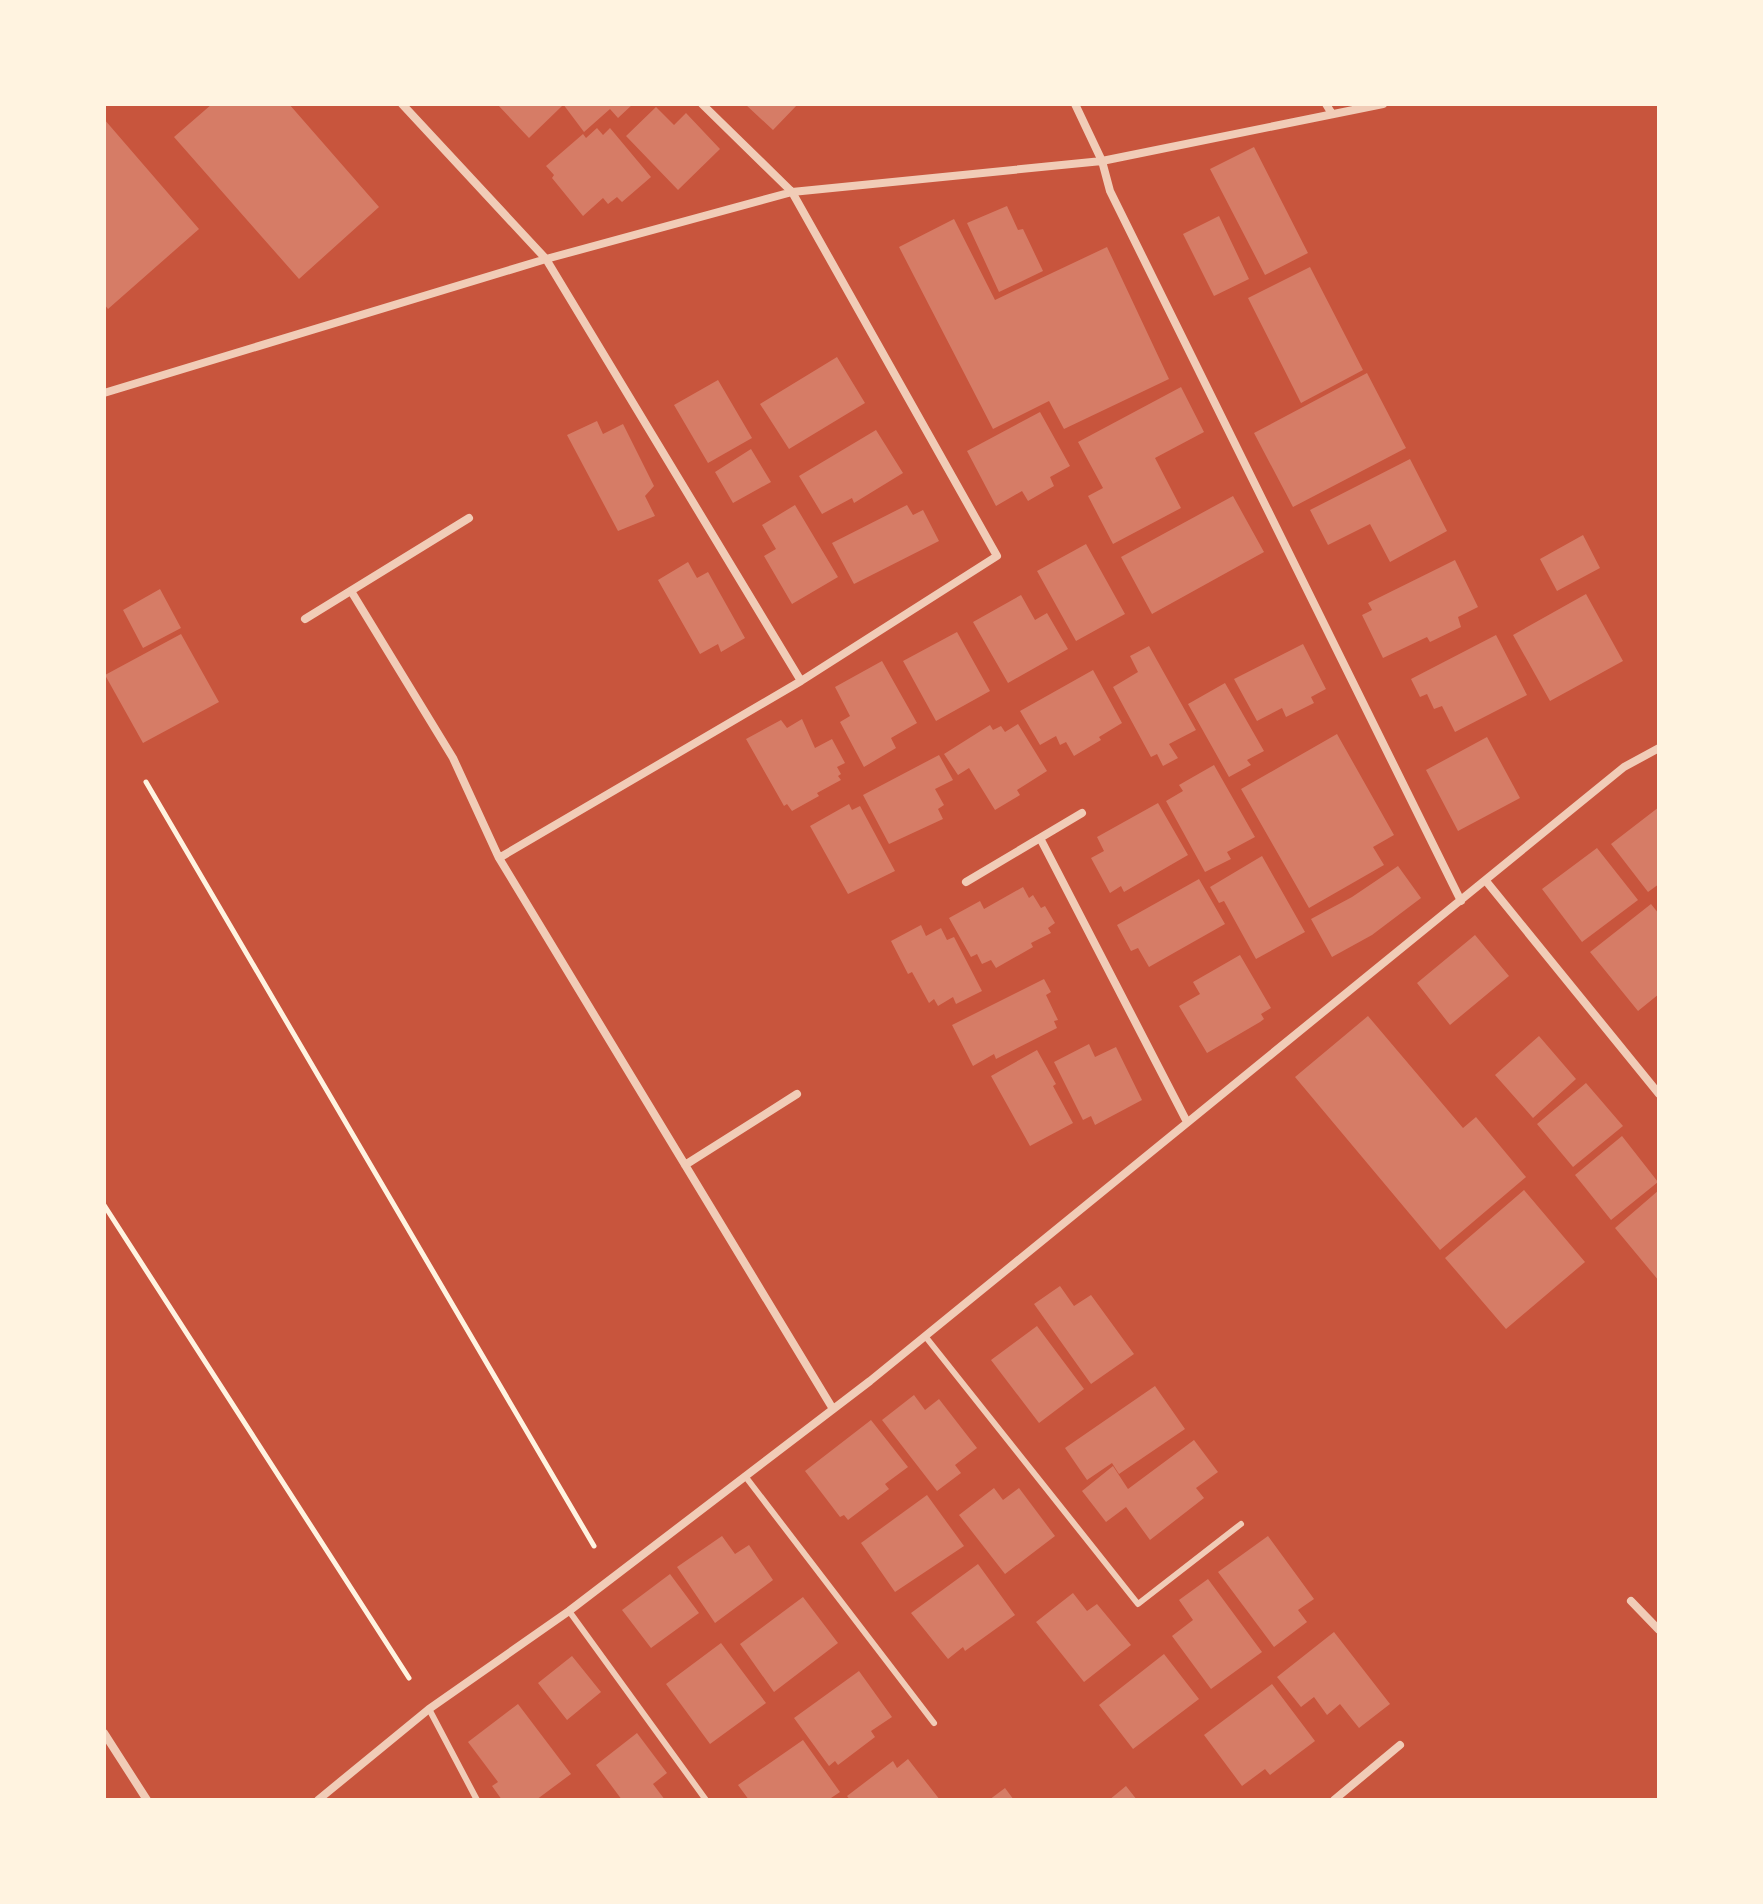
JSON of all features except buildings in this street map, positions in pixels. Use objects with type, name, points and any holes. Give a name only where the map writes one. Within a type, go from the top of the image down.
[{"type":"street","points":[[402,104],[546,259],[801,681]]},
{"type":"street","points":[[499,858],[801,681],[997,556],[792,192],[702,104]]},
{"type":"street","points":[[1075,104],[1102,161],[1110,191],[1461,901]]},
{"type":"street","points":[[1326,104],[1332,114]]},
{"type":"street","points":[[104,393],[546,259],[792,192],[1102,161],[1383,104]]},
{"type":"street","points":[[305,619],[469,518]]},
{"type":"street","points":[[351,591],[453,758],[499,858],[833,1409]]},
{"type":"street","points":[[318,1800],[429,1709],[569,1611],[833,1409],[1624,767],[1659,748]]},
{"type":"street","points":[[966,882],[1082,813]]},
{"type":"street","points":[[1040,838],[1187,1122]]},
{"type":"street","points":[[1486,881],[1659,1094]]},
{"type":"street","points":[[685,1165],[797,1094]]},
{"type":"street","points":[[1631,1601],[1659,1630]]},
{"type":"street","points":[[104,1733],[147,1800]]},
{"type":"street","points":[[1334,1800],[1400,1745]]},
{"type":"lane","points":[[925,1336],[1138,1604],[1241,1524]]},
{"type":"lane","points":[[745,1476],[934,1723]]},
{"type":"lane","points":[[569,1611],[706,1800]]},
{"type":"lane","points":[[429,1709],[477,1800]]},
{"type":"path","points":[[146,782],[612,1578]]},
{"type":"path","points":[[104,1205],[429,1709]]}]
